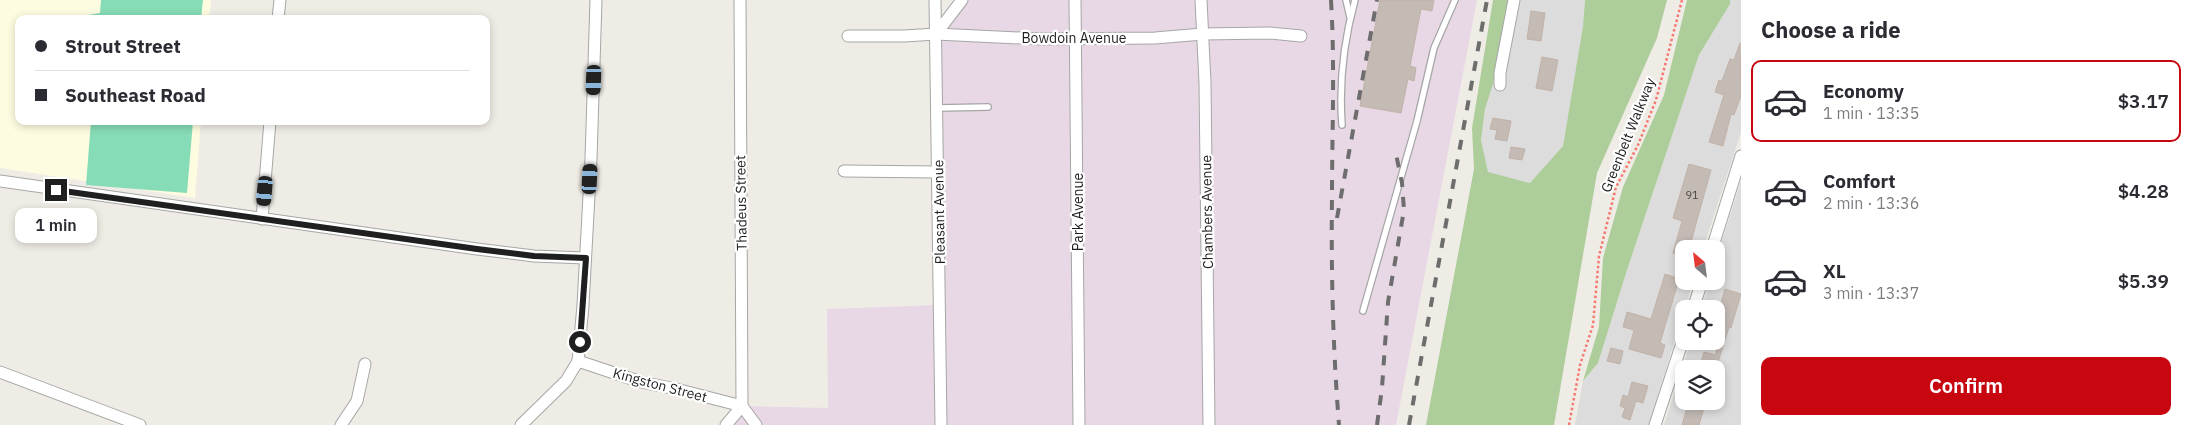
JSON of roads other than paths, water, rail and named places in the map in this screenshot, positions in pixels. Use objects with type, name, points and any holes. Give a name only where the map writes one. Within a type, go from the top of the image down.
[{"type":"street","points":[[278,15],[280,0]]},
{"type":"street","points":[[521,425],[566,381],[578,361],[591,159],[596,0]]},
{"type":"street","name":"Thadeus Street","points":[[740,0],[742,406]]},
{"type":"street","name":"Pleasant Avenue","points":[[935,0],[941,425]]},
{"type":"street","points":[[936,34],[962,0]]},
{"type":"street","name":"Park Avenue","points":[[1076,0],[1079,425]]},
{"type":"street","name":"Chambers Avenue","points":[[1201,0],[1204,34],[1209,425]]},
{"type":"street","points":[[1500,85],[1500,73],[1514,0]]},
{"type":"street","name":"Bowdoin Avenue","points":[[848,36],[936,34],[1041,39],[1155,38],[1204,34],[1270,33],[1301,36]]},
{"type":"street","points":[[262,219],[270,125]]},
{"type":"street","points":[[1715,240],[1741,156]]},
{"type":"street","points":[[844,171],[938,172]]},
{"type":"street","points":[[0,181],[525,255],[586,258]]},
{"type":"street","points":[[1655,425],[1680,350]]},
{"type":"street","name":"Kingston Street","points":[[578,361],[641,382],[742,406]]},
{"type":"street","points":[[341,425],[357,400],[365,364]]},
{"type":"street","points":[[0,372],[140,425]]},
{"type":"street","points":[[726,425],[742,406],[756,425]]},
{"type":"lane","points":[[1346,0],[1350,18]]},
{"type":"lane","points":[[1342,125],[1340,96],[1350,18],[1355,0]]},
{"type":"lane","points":[[1363,311],[1417,121],[1434,48],[1455,0]]},
{"type":"lane","points":[[937,108],[988,107]]},
{"type":"railway","points":[[1331,0],[1333,74],[1332,283],[1339,425]]},
{"type":"railway","points":[[1337,218],[1377,0]]},
{"type":"railway","points":[[1409,425],[1487,0]]},
{"type":"railway","points":[[1377,425],[1382,388],[1388,302],[1404,210],[1402,183],[1395,149]]}]
